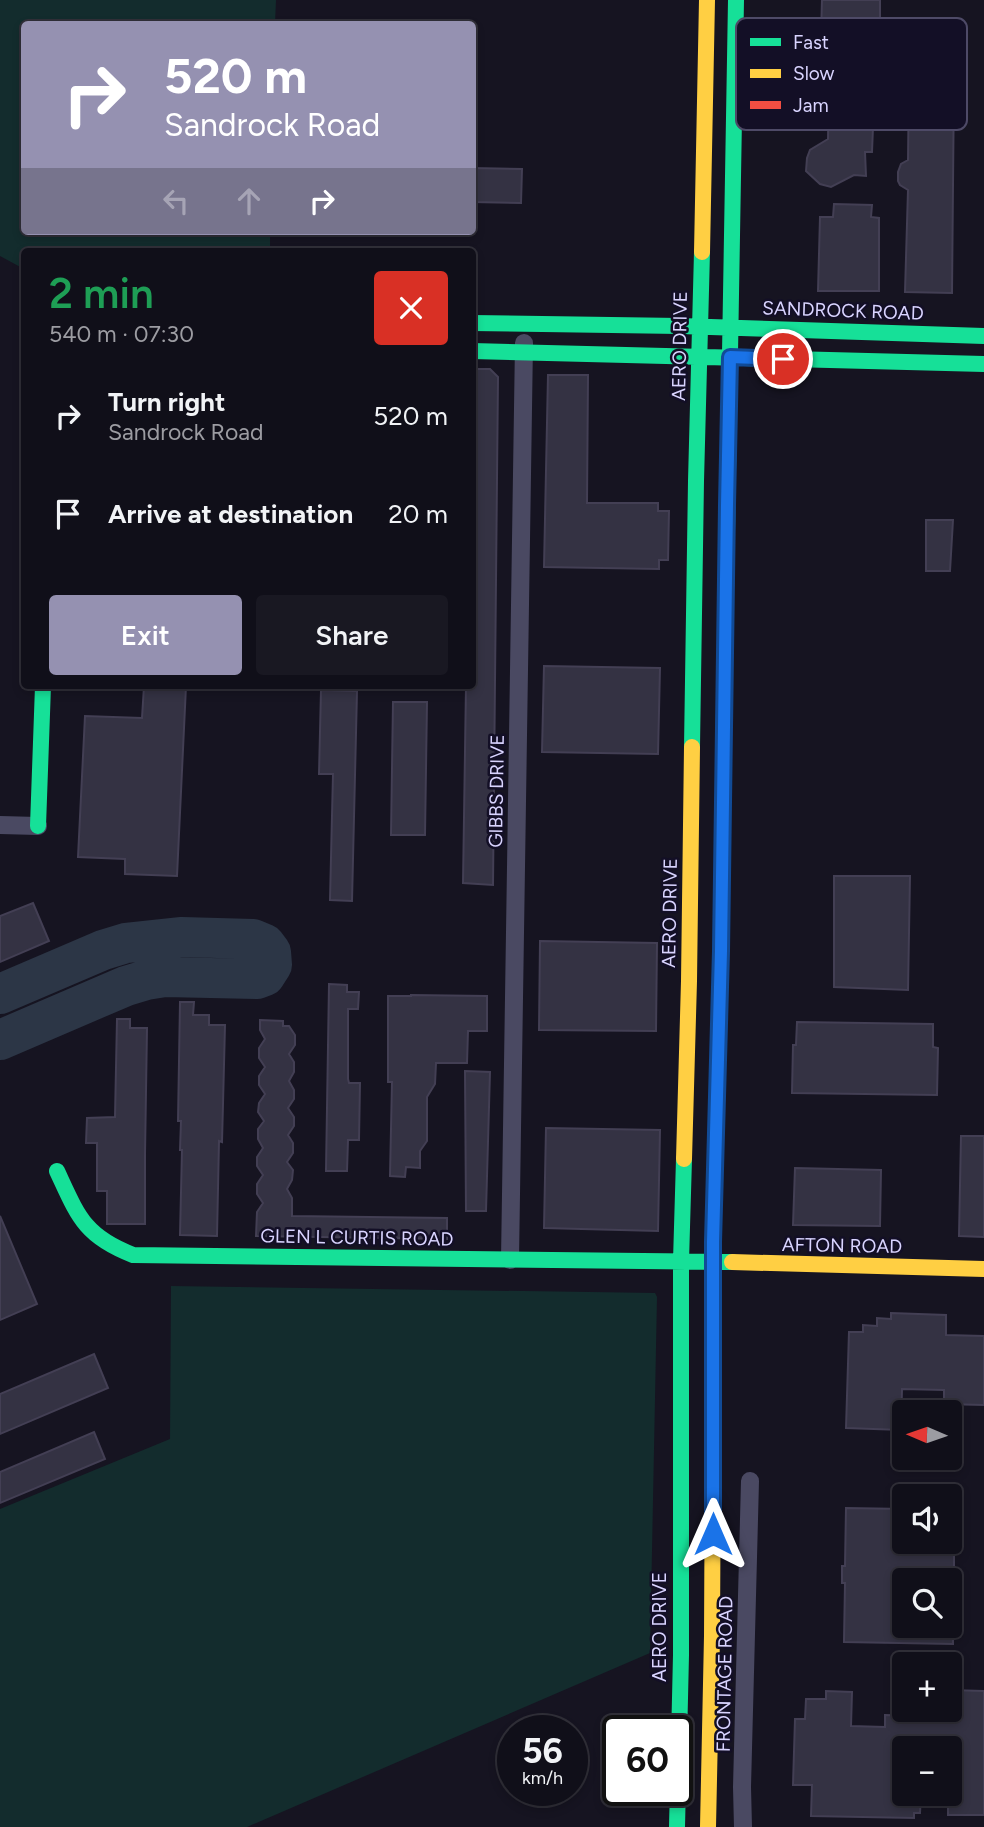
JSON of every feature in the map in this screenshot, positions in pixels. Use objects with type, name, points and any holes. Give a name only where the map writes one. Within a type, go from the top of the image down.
[{"type":"main road","name":"AERO DRIVE","points":[[677,1827],[681,1655],[681,1261],[690,981],[696,509],[707,0]]},
{"type":"main road","points":[[708,1827],[712,1636],[706,1262],[721,951],[736,0]]},
{"type":"main road","name":"SANDROCK ROAD","points":[[476,323],[731,327],[984,336]]},
{"type":"main road","points":[[476,351],[984,364]]},
{"type":"main road","points":[[37,826],[43,689]]},
{"type":"main road","name":"GLEN L CURTIS ROAD","points":[[57,1171],[83,1224],[96,1237],[115,1249],[133,1255],[706,1262]]},
{"type":"main road","name":"AFTON ROAD","points":[[706,1262],[984,1269]]},
{"type":"street","name":"GIBBS DRIVE","points":[[510,1260],[524,324]]},
{"type":"street","points":[[0,825],[37,826]]},
{"type":"street","name":"FRONTAGE ROAD","points":[[743,1827],[750,1480]]},
{"type":"green space","points":[[0,0],[276,0],[275,21],[21,21],[21,235],[270,235],[270,248],[21,248],[21,267],[0,256]]},
{"type":"green space","points":[[171,1286],[655,1293],[650,1653],[506,1715],[497,1715],[497,1719],[247,1827],[0,1827],[0,1509],[170,1439]]},
{"type":"building","points":[[822,0],[880,0],[880,18],[821,18]]},
{"type":"building","points":[[828,130],[873,130],[872,152],[865,152],[866,176],[854,175],[831,187],[820,184],[806,171],[810,150],[828,139]]},
{"type":"building","points":[[908,130],[954,130],[952,293],[905,292],[908,190],[900,185],[898,172],[901,164],[908,160]]},
{"type":"building","points":[[476,168],[522,169],[521,203],[476,202]]},
{"type":"building","points":[[834,204],[872,205],[871,217],[879,218],[879,291],[818,291],[820,217],[833,217]]},
{"type":"building","points":[[476,369],[490,369],[498,377],[493,885],[463,883],[466,689],[476,689]]},
{"type":"building","points":[[548,375],[588,375],[587,503],[658,503],[658,511],[669,511],[668,560],[659,560],[659,569],[544,567]]},
{"type":"building","points":[[926,520],[953,520],[950,571],[926,571]]},
{"type":"building","points":[[544,666],[660,668],[658,754],[542,752]]},
{"type":"building","points":[[144,689],[186,689],[177,876],[125,874],[125,859],[78,857],[85,716],[142,718]]},
{"type":"building","points":[[321,690],[357,691],[352,901],[330,900],[333,774],[319,774]]},
{"type":"building","points":[[393,702],[427,702],[425,835],[391,835]]},
{"type":"building","points":[[834,876],[910,876],[908,990],[834,987]]},
{"type":"building","points":[[33,903],[49,941],[0,962],[0,916]]},
{"type":"building","points":[[540,941],[657,943],[656,1031],[539,1030]]},
{"type":"building","points":[[329,984],[347,985],[347,992],[359,992],[358,1009],[348,1009],[348,1079],[349,1083],[360,1083],[359,1140],[348,1140],[347,1171],[326,1171]]},
{"type":"building","points":[[388,996],[487,996],[487,1031],[468,1031],[467,1063],[436,1063],[435,1084],[427,1097],[427,1141],[420,1151],[420,1168],[406,1167],[405,1177],[390,1176],[392,1082],[388,1082]]},
{"type":"building","points":[[180,1002],[194,1002],[193,1015],[209,1015],[209,1025],[225,1025],[217,1236],[180,1235]]},
{"type":"building","points":[[117,1019],[130,1019],[130,1028],[147,1028],[145,1224],[107,1224],[107,1191],[97,1191],[97,1143],[86,1143],[87,1118],[115,1117]]},
{"type":"building","points":[[260,1020],[283,1021],[283,1026],[289,1026],[295,1035],[295,1045],[289,1054],[294,1062],[294,1072],[289,1081],[294,1090],[294,1099],[288,1108],[294,1117],[294,1126],[288,1135],[293,1143],[293,1153],[287,1162],[293,1170],[287,1189],[292,1198],[292,1216],[447,1218],[447,1239],[256,1236],[257,1212],[263,1203],[257,1194],[257,1184],[263,1175],[257,1166],[257,1157],[263,1148],[258,1139],[258,1129],[264,1121],[258,1112],[259,1103],[265,1094],[259,1085],[259,1076],[265,1067],[259,1058],[259,1048],[265,1039],[260,1030]]},
{"type":"building","points":[[797,1022],[933,1024],[933,1047],[938,1048],[937,1095],[792,1093],[793,1045],[796,1045]]},
{"type":"building","points":[[465,1071],[490,1072],[486,1211],[466,1211]]},
{"type":"building","points":[[546,1128],[660,1130],[658,1231],[544,1228]]},
{"type":"building","points":[[961,1136],[984,1136],[984,1237],[959,1236]]},
{"type":"building","points":[[795,1168],[881,1170],[880,1226],[793,1225]]},
{"type":"building","points":[[0,1216],[37,1304],[0,1320]]},
{"type":"building","points":[[891,1313],[946,1315],[946,1335],[984,1336],[984,1405],[962,1404],[962,1400],[944,1400],[944,1390],[902,1389],[902,1400],[892,1400],[892,1430],[846,1428],[849,1332],[863,1332],[863,1325],[877,1326],[877,1318],[891,1319]]},
{"type":"building","points":[[94,1354],[108,1388],[0,1434],[0,1394]]},
{"type":"building","points":[[94,1432],[105,1459],[0,1503],[0,1472]]},
{"type":"building","points":[[846,1508],[892,1509],[892,1554],[954,1554],[954,1568],[892,1568],[892,1638],[953,1638],[953,1644],[844,1642],[845,1583],[842,1583],[842,1566],[845,1566]]},
{"type":"building","points":[[962,1690],[984,1691],[984,1815],[948,1815],[948,1806],[962,1806],[962,1736],[892,1736],[892,1806],[920,1806],[920,1813],[914,1813],[914,1818],[811,1816],[812,1785],[793,1785],[795,1719],[805,1719],[806,1699],[826,1699],[826,1691],[852,1692],[851,1726],[885,1727],[885,1715],[892,1715],[892,1722],[962,1722]]},
{"type":"taxiway","points":[[0,994],[103,950],[126,943],[182,937],[253,939],[265,944],[271,952],[272,965],[265,976],[257,979],[165,977],[146,980],[0,1040]]},
{"type":"traffic: fast","points":[[727,530],[736,0]]},
{"type":"traffic: fast","points":[[692,747],[702,252]]},
{"type":"traffic: fast","points":[[476,323],[680,326],[984,336]]},
{"type":"traffic: fast","points":[[476,351],[984,364]]},
{"type":"traffic: fast","points":[[38,826],[43,689]]},
{"type":"traffic: fast","points":[[713,1432],[713,1242],[724,712]]},
{"type":"traffic: fast","points":[[677,1827],[681,1655],[681,1261],[684,1159]]},
{"type":"traffic: fast","points":[[57,1171],[84,1223],[103,1240],[133,1255],[732,1262]]},
{"type":"traffic: slow","points":[[702,252],[707,0]]},
{"type":"traffic: slow","points":[[684,1159],[692,747]]},
{"type":"traffic: slow","points":[[732,1262],[984,1269]]},
{"type":"traffic: slow","points":[[708,1827],[713,1432]]},
{"type":"traffic: jam","points":[[724,712],[727,530]]},
{"type":"route","points":[[713,1534],[713,1242],[721,951],[730,357],[783,359]]}]
